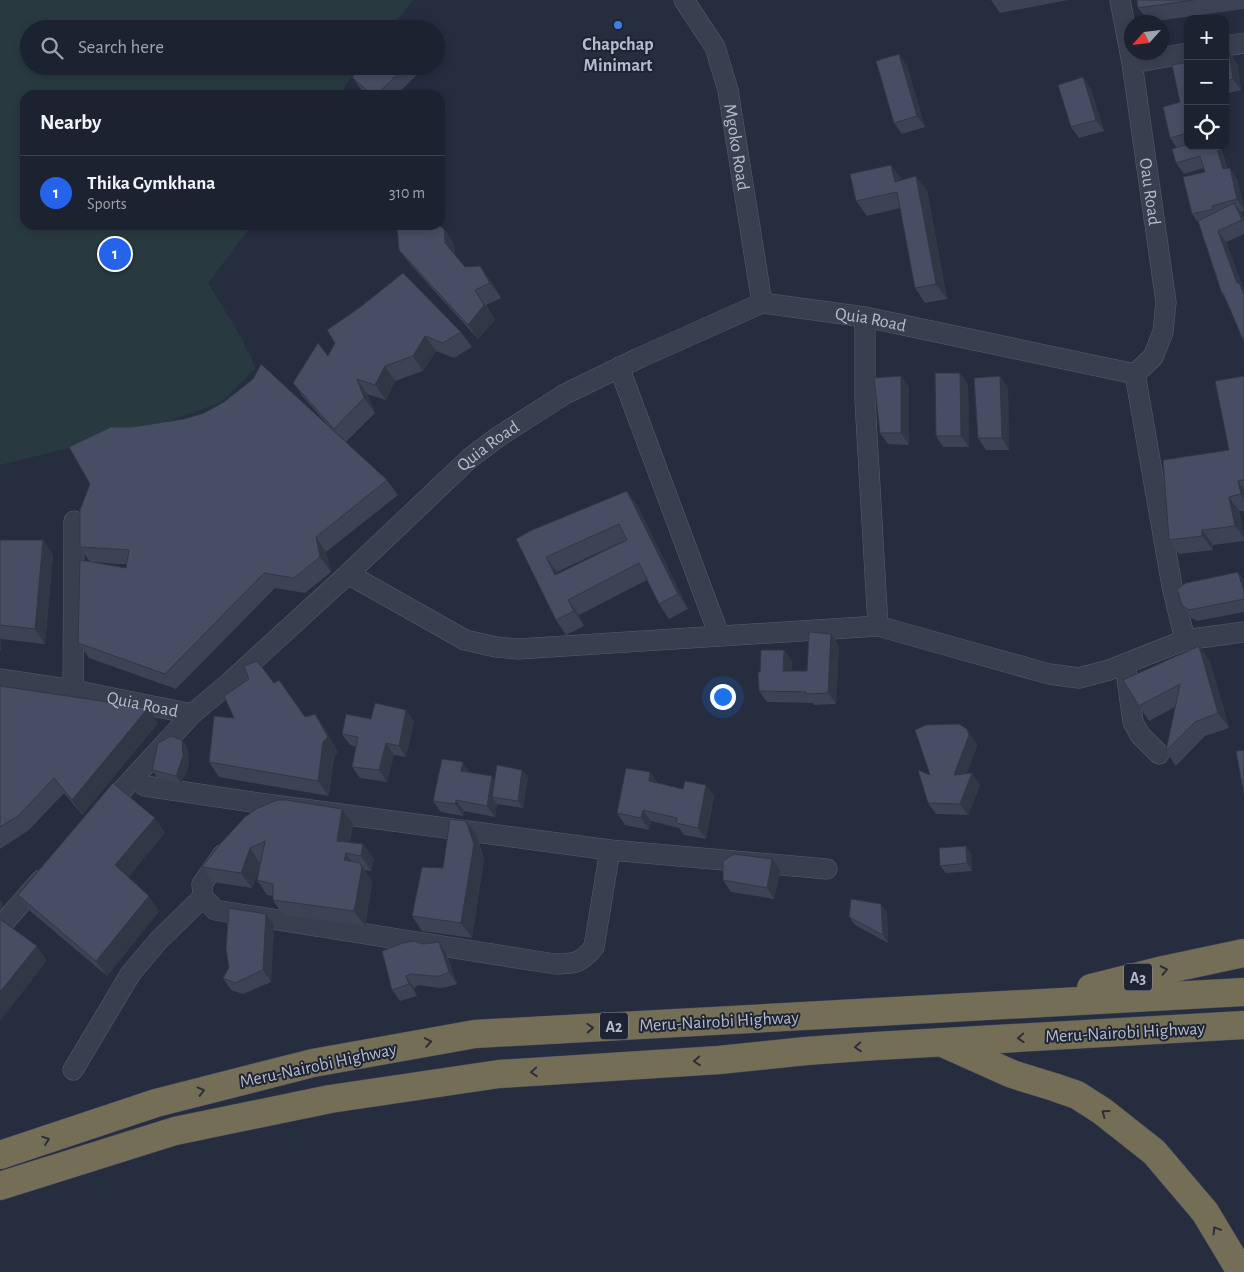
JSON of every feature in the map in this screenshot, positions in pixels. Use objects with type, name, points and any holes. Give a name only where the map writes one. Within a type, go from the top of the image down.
[{"type":"highway","name":"A3","points":[[1032,1003],[1159,971],[1244,953]]},
{"type":"highway","name":"Meru-Nairobi Highway","points":[[0,1155],[156,1102],[313,1062],[476,1034],[1244,992]]},
{"type":"highway","name":"Meru-Nairobi Highway","points":[[0,1186],[176,1131],[330,1099],[499,1074],[719,1060],[806,1051],[942,1042],[1244,1025]]},
{"type":"highway","points":[[942,1042],[1012,1074],[1054,1086],[1077,1096],[1102,1111],[1154,1152],[1205,1212],[1240,1272]]},
{"type":"street","name":"Mgoko Road","points":[[684,0],[715,47],[728,90],[762,303]]},
{"type":"street","name":"Oau Road","points":[[1120,0],[1132,62],[1166,302],[1163,332],[1153,357],[1135,374]]},
{"type":"street","points":[[1229,45],[1244,43]]},
{"type":"street","points":[[1132,62],[1184,54]]},
{"type":"street","name":"Quia Road","points":[[0,679],[73,690],[192,714],[229,683],[348,574],[470,458],[491,442],[565,394],[619,367],[762,303],[865,317],[1135,374]]},
{"type":"street","points":[[865,317],[865,401],[878,626]]},
{"type":"street","points":[[619,367],[719,635]]},
{"type":"street","points":[[1135,374],[1172,586],[1185,640]]},
{"type":"street","points":[[73,690],[74,521]]},
{"type":"street","points":[[348,574],[465,640],[496,648],[518,649],[878,626],[1049,674],[1079,678],[1125,664],[1185,640],[1244,632]]},
{"type":"street","points":[[1125,664],[1133,722],[1140,735],[1159,754]]},
{"type":"street","points":[[95,821],[192,714]]},
{"type":"street","points":[[134,777],[145,786],[247,819],[827,869]]},
{"type":"street","points":[[247,819],[202,884],[203,897],[215,910],[555,964],[569,964],[584,959],[594,947],[610,850]]},
{"type":"street","points":[[0,927],[55,864]]},
{"type":"street","points":[[73,1070],[131,973],[159,940],[203,897]]},
{"type":"shaded area","points":[[0,0],[413,0],[397,20],[20,20],[20,75],[353,75],[343,90],[20,90],[20,230],[248,230],[208,283],[237,330],[256,368],[221,402],[154,427],[0,465]]},
{"type":"building","points":[[1137,0],[1194,0],[1138,8]]},
{"type":"building","points":[[1229,52],[1233,79],[1229,80]]},
{"type":"building","points":[[899,54],[917,116],[894,123],[876,61]]},
{"type":"building","points":[[1184,63],[1184,134],[1170,138],[1163,107],[1180,102],[1172,65]]},
{"type":"building","points":[[354,75],[397,75],[381,90],[366,90],[352,77]]},
{"type":"building","points":[[1083,77],[1096,120],[1071,127],[1058,85]]},
{"type":"building","points":[[1184,145],[1184,150],[1217,150],[1223,169],[1230,168],[1237,199],[1212,206],[1213,209],[1192,214],[1183,177],[1205,172],[1200,156],[1176,163],[1172,149]]},
{"type":"building","points":[[891,165],[895,182],[916,176],[936,284],[915,288],[897,192],[856,201],[850,174]]},
{"type":"building","points":[[1234,203],[1242,220],[1218,231],[1237,283],[1239,283],[1244,294],[1244,342],[1222,294],[1198,221]]},
{"type":"building","points":[[397,230],[444,230],[445,243],[465,267],[480,266],[490,283],[475,290],[484,305],[468,325],[399,250]]},
{"type":"building","points":[[403,273],[461,332],[443,343],[425,336],[413,356],[385,366],[375,385],[357,379],[364,398],[334,429],[293,383],[318,343],[328,356],[335,343],[327,330],[359,308]]},
{"type":"building","points":[[261,364],[387,480],[316,537],[320,557],[294,578],[264,573],[165,674],[78,643],[80,560],[126,568],[129,550],[80,547],[80,510],[90,484],[69,447],[111,427],[132,427],[184,419],[204,413],[224,402],[253,379]]},
{"type":"building","points":[[935,373],[960,373],[961,436],[936,436]]},
{"type":"building","points":[[901,376],[901,433],[880,433],[874,378]]},
{"type":"building","points":[[1000,376],[1002,438],[978,438],[974,378]]},
{"type":"building","points":[[1244,376],[1244,480],[1238,481],[1241,494],[1229,497],[1235,526],[1202,530],[1202,536],[1169,540],[1163,460],[1229,450],[1215,381]]},
{"type":"building","points":[[627,491],[678,594],[659,604],[639,563],[568,600],[574,611],[556,620],[516,539],[532,530]],"holes":[[[619,524],[627,540],[555,575],[546,557]]]},
{"type":"building","points":[[0,540],[43,540],[35,629],[0,625]]},
{"type":"building","points":[[1238,572],[1244,591],[1244,599],[1189,610],[1182,605],[1177,589],[1186,583]]},
{"type":"building","points":[[809,632],[831,634],[828,693],[806,694],[806,692],[759,691],[758,672],[760,672],[761,650],[784,650],[783,671],[807,671]]},
{"type":"building","points":[[1199,646],[1218,713],[1195,722],[1166,751],[1180,684],[1139,706],[1123,680]]},
{"type":"building","points":[[257,661],[274,683],[279,680],[305,717],[315,714],[328,737],[323,742],[318,781],[209,762],[214,716],[234,718],[224,696],[249,679],[244,666]]},
{"type":"building","points":[[0,686],[148,708],[72,800],[54,778],[19,815],[0,827]]},
{"type":"building","points":[[375,703],[406,710],[399,746],[386,743],[379,770],[352,767],[358,737],[342,734],[346,714],[371,719]]},
{"type":"building","points":[[959,724],[967,729],[969,735],[954,775],[972,773],[960,804],[928,803],[918,770],[930,775],[915,730],[926,725]]},
{"type":"building","points":[[171,736],[182,740],[183,756],[176,776],[152,770],[158,743]]},
{"type":"building","points":[[1244,750],[1244,795],[1236,751]]},
{"type":"building","points":[[442,759],[463,762],[461,771],[492,776],[487,806],[456,800],[455,804],[433,801]]},
{"type":"building","points":[[497,765],[522,770],[518,801],[492,797]]},
{"type":"building","points":[[626,768],[650,772],[649,781],[683,789],[685,781],[706,785],[698,828],[676,823],[677,818],[643,810],[641,818],[617,813]]},
{"type":"building","points":[[113,783],[155,818],[115,865],[149,896],[96,961],[18,895]]},
{"type":"building","points":[[277,800],[342,809],[337,841],[363,844],[361,856],[346,853],[344,860],[360,863],[362,868],[354,911],[273,900],[273,884],[257,880],[265,841],[250,848],[241,873],[202,867],[245,817],[256,809]]},
{"type":"building","points":[[450,819],[466,821],[474,844],[461,923],[412,916],[422,867],[443,868]]},
{"type":"building","points":[[966,846],[967,863],[940,866],[939,848]]},
{"type":"building","points":[[734,854],[772,859],[767,888],[723,880],[723,861]]},
{"type":"building","points":[[851,899],[881,904],[883,935],[849,917]]},
{"type":"building","points":[[229,908],[266,914],[263,970],[235,983],[223,978],[229,968],[226,948]]},
{"type":"building","points":[[0,919],[37,946],[0,992]]},
{"type":"building","points":[[414,941],[423,944],[439,942],[449,972],[440,976],[411,974],[406,976],[409,984],[392,990],[382,951]]},
{"type":"place","name":"Chapchap Minimart","points":[[618,25]]},
{"type":"place","name":"Thika Gymkhana","points":[[115,254]]}]
